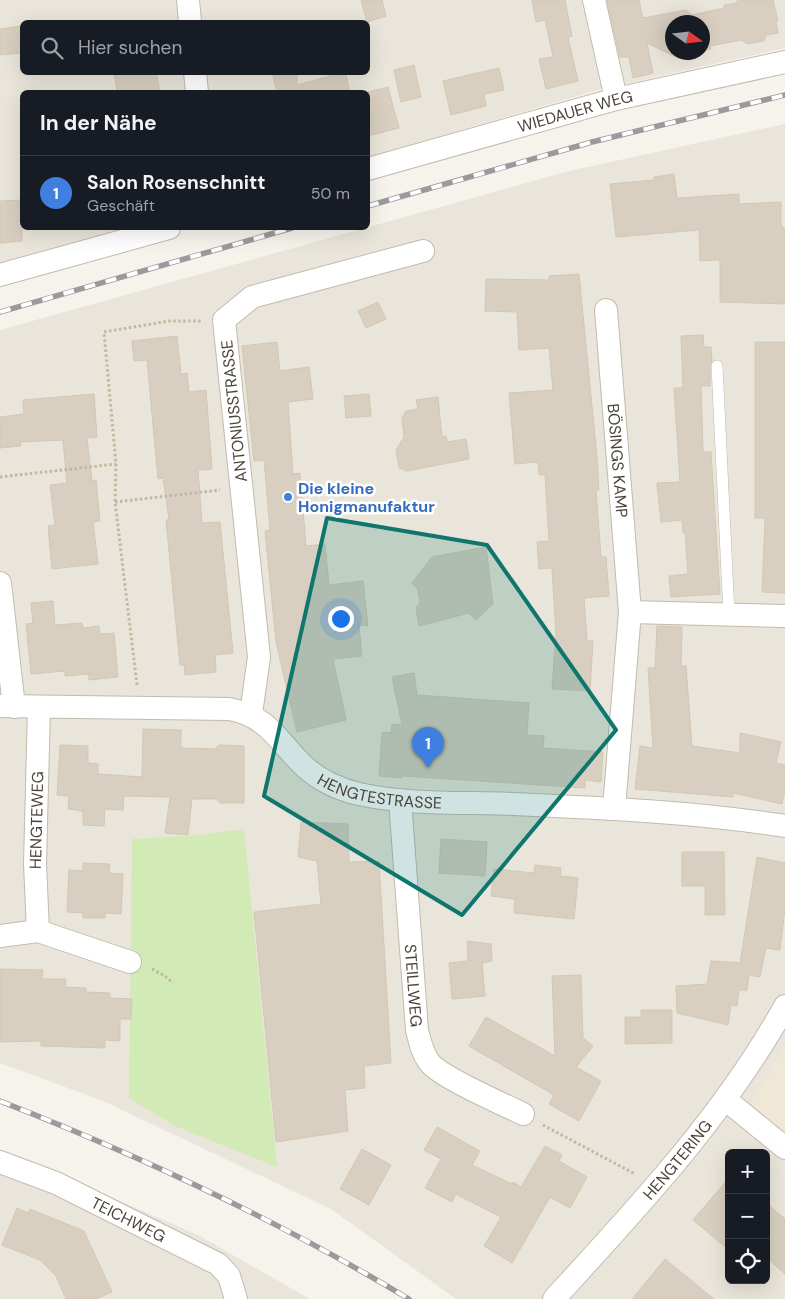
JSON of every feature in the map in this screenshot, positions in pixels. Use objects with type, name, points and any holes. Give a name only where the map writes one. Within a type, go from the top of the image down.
[{"type":"street","points":[[188,0],[190,20]]},
{"type":"street","points":[[594,0],[616,99]]},
{"type":"street","name":"WIEDAUER WEG","points":[[370,168],[616,99],[785,62]]},
{"type":"street","points":[[195,75],[197,90]]},
{"type":"street","points":[[0,275],[162,230]]},
{"type":"street","name":"ANTONIUSSTRASSE","points":[[252,714],[259,657],[243,487],[224,320],[252,297],[423,250]]},
{"type":"street","name":"BÖSINGS KAMP","points":[[606,310],[630,612],[614,808]]},
{"type":"street","points":[[0,583],[7,706]]},
{"type":"street","points":[[630,612],[785,616]]},
{"type":"street","name":"HENGTESTRASSE","points":[[7,706],[229,709],[252,714],[272,731],[306,768],[328,783],[360,794],[400,800],[614,808],[748,820],[785,826]]},
{"type":"street","name":"HENGTEWEG","points":[[38,931],[35,864],[39,707]]},
{"type":"street","name":"STEILLWEG","points":[[400,800],[417,1030],[421,1048],[430,1064],[458,1081],[523,1114]]},
{"type":"street","points":[[0,936],[38,931],[130,962]]},
{"type":"street","name":"HENGTERING","points":[[554,1299],[657,1186],[725,1099],[785,1006]]},
{"type":"street","points":[[725,1099],[785,1148]]},
{"type":"street","name":"TEICHWEG","points":[[0,1162],[56,1183],[218,1264],[229,1276],[236,1299]]},
{"type":"lane","points":[[718,366],[728,615]]},
{"type":"path","points":[[139,708],[115,502],[116,464],[104,332],[169,321],[224,320]]},
{"type":"path","points":[[0,477],[116,464]]},
{"type":"path","points":[[115,502],[243,487]]},
{"type":"path","points":[[523,1114],[657,1186]]},
{"type":"highlighted area","points":[[327,518],[487,545],[616,730],[462,915],[264,796]]},
{"type":"shaded area","points":[[0,0],[785,0],[785,48],[598,90],[370,156],[370,90],[20,90],[20,230],[122,230],[0,265]]},
{"type":"shaded area","points":[[785,124],[785,1299],[456,1299],[331,1209],[103,1101],[0,1063],[0,330],[358,230],[370,230],[370,227],[569,171]]},
{"type":"shaded area","points":[[785,1046],[785,1134],[750,1105]]},
{"type":"shaded area","points":[[0,1149],[198,1235],[310,1299],[0,1299]]},
{"type":"green space","points":[[244,829],[277,1167],[175,1126],[129,1098],[132,839],[201,835]]},
{"type":"building","points":[[361,0],[382,0],[386,16],[370,21],[366,20]]},
{"type":"building","points":[[532,0],[565,0],[572,36],[568,37],[578,81],[546,89],[539,59],[553,57],[545,20],[536,22]]},
{"type":"building","points":[[607,0],[639,0],[643,18],[686,10],[692,15],[665,15],[665,52],[647,43],[653,73],[633,78],[629,57],[620,57]]},
{"type":"building","points":[[738,0],[773,0],[778,21],[776,21],[778,33],[766,35],[764,41],[747,44],[742,40],[710,46],[710,15],[692,15],[724,8],[724,5],[736,3]]},
{"type":"building","points":[[20,26],[20,53],[0,55],[0,29]]},
{"type":"building","points":[[414,65],[421,97],[401,102],[394,70]]},
{"type":"building","points":[[499,68],[504,90],[484,94],[486,106],[451,115],[443,81]]},
{"type":"building","points":[[114,75],[157,75],[160,90],[117,90]]},
{"type":"building","points":[[273,75],[297,75],[297,85],[334,75],[346,75],[350,90],[276,90]]},
{"type":"building","points":[[388,87],[399,128],[370,135],[370,92]]},
{"type":"building","points":[[674,174],[677,198],[739,194],[739,204],[781,202],[781,225],[785,229],[785,304],[720,302],[720,260],[700,261],[699,230],[616,237],[610,184],[654,180],[654,177]]},
{"type":"building","points":[[20,200],[22,241],[0,243],[0,201]]},
{"type":"building","points":[[579,274],[597,457],[599,490],[596,490],[601,557],[606,557],[609,596],[584,598],[587,641],[593,641],[590,691],[552,689],[556,635],[552,568],[539,569],[537,542],[549,541],[545,475],[539,475],[538,462],[515,464],[509,393],[553,390],[549,348],[519,350],[517,312],[485,311],[486,279],[549,280],[549,276]]},
{"type":"building","points":[[378,302],[386,319],[366,328],[358,311]]},
{"type":"building","points":[[703,335],[704,347],[711,347],[712,361],[710,366],[710,386],[701,386],[703,452],[711,452],[720,594],[671,597],[669,576],[688,574],[685,532],[683,533],[682,520],[661,522],[657,483],[680,482],[674,388],[683,388],[681,336]]},
{"type":"building","points":[[177,336],[181,374],[187,373],[189,392],[206,390],[212,469],[198,470],[202,523],[220,522],[233,653],[215,655],[216,672],[185,675],[184,665],[180,665],[166,520],[169,520],[163,478],[158,479],[147,360],[134,361],[132,341]]},
{"type":"building","points":[[277,342],[280,371],[309,367],[313,399],[288,402],[293,474],[300,473],[306,546],[325,544],[329,585],[363,581],[368,626],[359,625],[362,656],[333,659],[346,720],[297,732],[276,642],[265,531],[270,530],[264,460],[254,461],[242,346]]},
{"type":"building","points":[[755,342],[785,342],[785,593],[762,592],[765,518],[755,518]]},
{"type":"building","points":[[94,394],[97,437],[87,438],[92,481],[96,480],[100,521],[93,522],[98,564],[52,569],[48,526],[55,525],[50,485],[67,483],[63,440],[20,442],[21,446],[0,448],[0,417],[24,414],[23,400]]},
{"type":"building","points":[[369,394],[371,416],[346,418],[344,396]]},
{"type":"building","points":[[438,397],[442,437],[446,436],[447,442],[466,439],[469,459],[407,471],[399,468],[396,450],[404,437],[402,418],[406,411],[418,409],[416,400]]},
{"type":"building","points":[[486,547],[493,604],[476,620],[469,613],[419,626],[416,608],[420,602],[418,590],[412,583],[432,557]]},
{"type":"building","points":[[53,601],[55,625],[82,623],[83,628],[99,626],[100,634],[114,633],[118,677],[89,680],[89,674],[65,676],[65,671],[31,674],[26,624],[33,623],[31,603]]},
{"type":"building","points":[[657,626],[682,627],[681,666],[686,666],[692,746],[740,753],[740,733],[781,742],[776,763],[785,765],[785,791],[782,804],[733,793],[733,797],[635,789],[640,746],[653,748],[648,668],[655,668]]},
{"type":"building","points":[[414,673],[417,695],[529,703],[527,735],[544,736],[543,748],[603,752],[601,782],[585,780],[585,788],[379,776],[382,732],[391,733],[392,724],[402,725],[392,677]]},
{"type":"building","points":[[143,729],[181,730],[181,748],[215,749],[219,745],[244,746],[244,803],[220,803],[216,799],[192,799],[188,835],[165,833],[170,797],[124,796],[123,810],[105,809],[104,826],[83,825],[83,811],[68,809],[69,796],[57,795],[60,745],[88,746],[88,763],[98,764],[98,774],[142,777]]},
{"type":"building","points":[[301,822],[348,824],[349,862],[379,861],[391,1063],[364,1066],[365,1088],[345,1090],[348,1131],[276,1142],[254,912],[321,904],[317,861],[298,857]]},
{"type":"building","points":[[441,839],[487,842],[485,876],[439,873]]},
{"type":"building","points":[[682,852],[724,852],[725,915],[705,915],[705,886],[682,886]]},
{"type":"building","points":[[757,857],[785,863],[785,908],[780,950],[766,948],[760,977],[749,975],[747,990],[739,990],[737,1006],[731,1005],[728,1025],[677,1013],[676,986],[707,984],[711,961],[740,963]]},
{"type":"building","points":[[83,863],[110,864],[109,873],[123,874],[121,914],[105,913],[105,918],[83,918],[83,913],[67,912],[69,870],[83,871]]},
{"type":"building","points":[[535,865],[561,868],[560,876],[578,878],[574,919],[514,913],[515,899],[491,896],[494,869],[534,873]]},
{"type":"building","points":[[467,941],[491,944],[492,961],[482,963],[485,996],[452,999],[449,963],[468,961]]},
{"type":"building","points":[[0,969],[43,970],[42,979],[66,979],[65,987],[86,988],[86,992],[110,993],[110,998],[132,999],[131,1019],[120,1019],[120,1041],[105,1040],[105,1048],[41,1046],[41,1041],[0,1042]]},
{"type":"building","points":[[581,975],[583,1038],[593,1046],[576,1067],[601,1081],[579,1121],[549,1104],[554,1095],[469,1046],[486,1017],[555,1056],[552,976]]},
{"type":"building","points":[[641,1010],[672,1010],[672,1043],[625,1044],[625,1017],[641,1017]]},
{"type":"building","points":[[437,1127],[480,1151],[472,1165],[521,1187],[545,1146],[562,1155],[559,1161],[587,1177],[570,1208],[550,1197],[512,1263],[484,1246],[501,1217],[456,1194],[452,1202],[425,1188],[441,1159],[424,1150]]},
{"type":"building","points":[[362,1149],[391,1165],[369,1205],[340,1189]]},
{"type":"building","points":[[725,1183],[725,1247],[693,1220]]},
{"type":"building","points":[[770,1206],[785,1219],[785,1274],[770,1261]]},
{"type":"building","points":[[17,1208],[28,1213],[30,1209],[84,1231],[112,1292],[96,1299],[66,1299],[56,1276],[40,1260],[2,1245]]},
{"type":"building","points":[[665,1259],[714,1299],[632,1299]]},
{"type":"railway","points":[[370,205],[592,142],[785,95]]},
{"type":"railway","points":[[0,312],[285,230]]},
{"type":"railway","points":[[0,1101],[105,1144],[209,1191],[310,1243],[409,1299]]},
{"type":"place","name":"Die kleine Honigmanufaktur","points":[[288,497]]},
{"type":"place","name":"Salon Rosenschnitt","points":[[428,768]]}]
